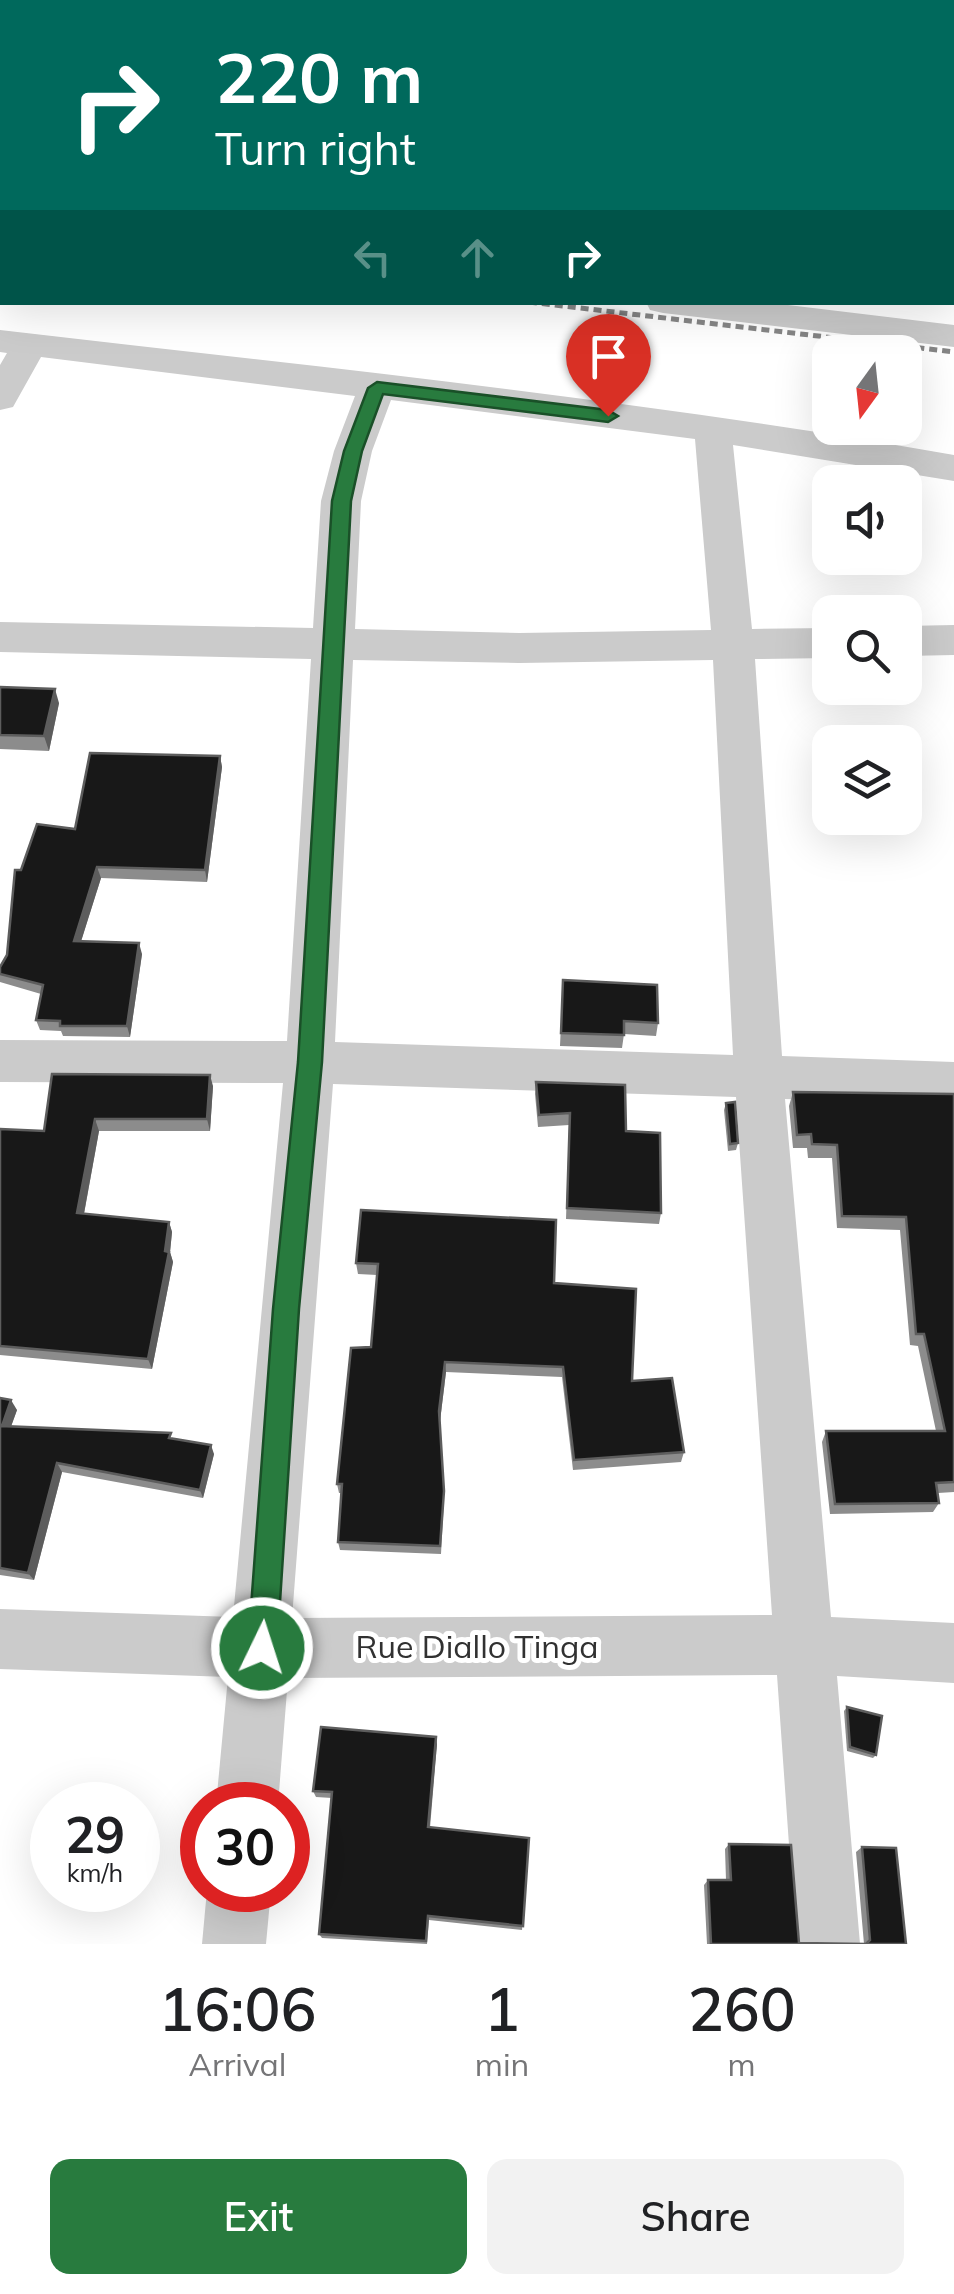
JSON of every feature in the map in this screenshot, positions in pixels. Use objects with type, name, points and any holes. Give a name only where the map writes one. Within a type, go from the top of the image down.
[{"type":"street","points":[[688,305],[954,336]]},
{"type":"street","points":[[0,398],[14,344],[821,444],[954,468]]},
{"type":"street","points":[[249,1782],[286,1309],[310,1062],[341,501],[353,451],[377,388]]},
{"type":"street","points":[[714,431],[733,646],[759,1079],[828,1944]]},
{"type":"street","points":[[0,637],[334,646],[812,644]]},
{"type":"street","points":[[922,641],[954,640]]},
{"type":"street","points":[[0,1061],[310,1062],[954,1084]]},
{"type":"street","name":"Rue Diallo Tinga","points":[[0,1639],[262,1648],[806,1645],[954,1653]]},
{"type":"street","points":[[234,1944],[237,1912]]},
{"type":"building","points":[[0,687],[55,689],[44,736],[0,735]]},
{"type":"building","points":[[90,753],[220,756],[205,870],[97,867],[74,941],[139,943],[127,1026],[60,1026],[60,1021],[36,1020],[43,985],[0,974],[7,955],[15,870],[21,870],[37,824],[75,829]]},
{"type":"building","points":[[563,980],[657,985],[658,1023],[624,1021],[624,1035],[561,1033]]},
{"type":"building","points":[[52,1074],[210,1075],[207,1119],[95,1119],[77,1213],[169,1222],[165,1251],[169,1252],[148,1359],[0,1346],[0,1129],[44,1131]]},
{"type":"building","points":[[536,1082],[625,1085],[626,1131],[660,1133],[661,1213],[567,1208],[570,1113],[539,1115]]},
{"type":"building","points":[[793,1092],[954,1094],[954,1482],[936,1483],[939,1503],[835,1504],[826,1431],[945,1431],[924,1334],[916,1334],[906,1217],[842,1216],[837,1145],[812,1144],[811,1134],[797,1135]]},
{"type":"building","points":[[735,1102],[738,1143],[730,1144],[726,1103]]},
{"type":"building","points":[[361,1210],[556,1220],[554,1283],[636,1289],[632,1381],[672,1378],[684,1452],[574,1460],[563,1367],[445,1362],[439,1411],[444,1491],[440,1546],[338,1542],[342,1484],[337,1484],[351,1348],[371,1347],[378,1264],[356,1263]]},
{"type":"building","points":[[0,1398],[11,1400],[2,1426],[171,1433],[169,1438],[211,1445],[200,1490],[57,1463],[28,1573],[0,1568]]},
{"type":"building","points":[[847,1707],[882,1716],[876,1755],[850,1747]]},
{"type":"building","points":[[321,1727],[436,1737],[428,1827],[529,1838],[523,1926],[428,1916],[426,1941],[319,1934],[332,1792],[313,1791]]},
{"type":"building","points":[[729,1844],[791,1845],[799,1943],[866,1944],[711,1944],[708,1880],[731,1880]]},
{"type":"building","points":[[862,1847],[896,1848],[906,1944],[866,1944],[870,1940]]},
{"type":"railway","points":[[554,305],[954,352]]},
{"type":"route","points":[[262,1648],[286,1309],[310,1062],[341,501],[353,451],[377,388],[608,416]]}]
